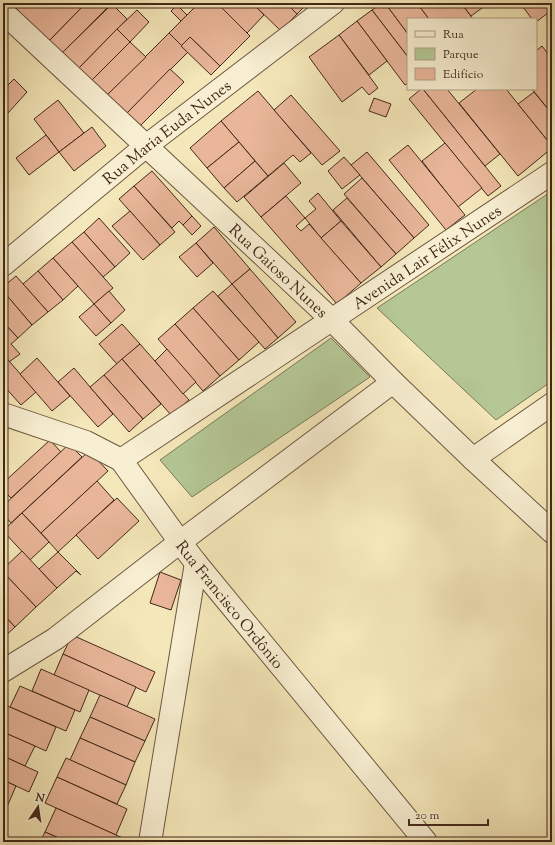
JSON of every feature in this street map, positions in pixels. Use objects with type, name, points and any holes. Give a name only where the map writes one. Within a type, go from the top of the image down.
[{"type":"street","name":"Rua Maria Euda Nunes","points":[[3,265],[146,146],[333,3]]},
{"type":"street","name":"Rua Gaioso Nunes","points":[[3,12],[331,320],[472,459],[552,532]]},
{"type":"street","name":"Avenida Lair Félix Nunes","points":[[121,460],[552,172]]},
{"type":"street","points":[[3,671],[55,639],[180,542],[393,382]]},
{"type":"street","points":[[472,459],[552,404]]},
{"type":"street","name":"Rua Francisco Ordônio","points":[[3,414],[86,442],[121,460],[196,563],[426,842]]},
{"type":"street","points":[[150,842],[196,563]]},
{"type":"green space","points":[[552,191],[552,381],[496,420],[377,308]]},
{"type":"green space","points":[[331,338],[370,377],[192,497],[160,460]]},
{"type":"building","points":[[19,3],[86,3],[49,41],[15,7]]},
{"type":"building","points":[[86,3],[112,3],[62,53],[49,41]]},
{"type":"building","points":[[199,3],[217,3],[250,36],[220,66],[190,37],[181,46],[169,33]]},
{"type":"building","points":[[217,3],[252,3],[264,15],[247,33]]},
{"type":"building","points":[[252,3],[286,3],[297,14],[281,31]]},
{"type":"building","points":[[286,3],[308,3],[297,14]]},
{"type":"building","points":[[382,3],[385,3],[407,33],[407,56],[372,10]]},
{"type":"building","points":[[385,3],[417,3],[428,18],[407,18],[407,33]]},
{"type":"building","points":[[417,3],[461,3],[472,18],[428,18]]},
{"type":"building","points":[[461,3],[489,3],[471,16]]},
{"type":"building","points":[[520,3],[552,3],[552,10],[537,21],[537,18],[531,18]]},
{"type":"building","points":[[112,4],[127,19],[78,69],[62,53]]},
{"type":"building","points":[[177,5],[187,15],[181,21],[171,11]]},
{"type":"building","points":[[137,10],[149,22],[130,42],[117,29]]},
{"type":"building","points":[[372,10],[407,56],[407,84],[405,85],[357,21]]},
{"type":"building","points":[[357,21],[387,61],[369,75],[339,35]]},
{"type":"building","points":[[117,29],[130,42],[91,81],[78,69]]},
{"type":"building","points":[[169,33],[188,52],[125,115],[106,96]]},
{"type":"building","points":[[339,35],[378,88],[369,95],[362,87],[342,102],[309,57]]},
{"type":"building","points":[[190,37],[220,66],[211,75],[181,46]]},
{"type":"building","points":[[130,42],[146,57],[106,96],[91,81]]},
{"type":"building","points":[[542,46],[552,59],[552,114],[533,90],[537,90],[537,50]]},
{"type":"building","points":[[170,69],[184,82],[138,128],[125,115]]},
{"type":"building","points":[[14,79],[27,92],[8,113],[3,109],[3,90]]},
{"type":"building","points":[[420,90],[424,90],[501,186],[488,196],[409,99]]},
{"type":"building","points":[[424,90],[448,90],[500,154],[485,166]]},
{"type":"building","points":[[476,90],[507,90],[552,146],[552,148],[518,176],[459,103]]},
{"type":"building","points":[[258,91],[311,153],[300,162],[293,155],[268,176],[221,121]]},
{"type":"building","points":[[534,92],[552,114],[552,146],[518,104]]},
{"type":"building","points":[[291,95],[340,151],[322,165],[274,110]]},
{"type":"building","points":[[374,98],[391,104],[386,117],[369,111]]},
{"type":"building","points":[[58,100],[84,133],[59,152],[34,119]]},
{"type":"building","points":[[221,121],[239,142],[207,168],[190,148]]},
{"type":"building","points":[[92,127],[106,146],[74,171],[59,152]]},
{"type":"building","points":[[46,135],[59,152],[29,175],[16,158]]},
{"type":"building","points":[[239,142],[255,161],[224,188],[207,168]]},
{"type":"building","points":[[445,143],[482,188],[458,207],[422,161]]},
{"type":"building","points":[[408,145],[465,215],[446,230],[389,160]]},
{"type":"building","points":[[367,152],[429,225],[414,238],[351,165]]},
{"type":"building","points":[[344,157],[360,175],[342,189],[328,171]]},
{"type":"building","points":[[255,161],[268,176],[237,202],[224,188]]},
{"type":"building","points":[[284,163],[301,183],[261,217],[244,197]]},
{"type":"building","points":[[152,171],[192,216],[183,225],[179,221],[172,228],[134,186]]},
{"type":"building","points":[[362,178],[414,238],[396,254],[344,194]]},
{"type":"building","points":[[134,186],[175,232],[160,245],[119,199]]},
{"type":"building","points":[[318,193],[341,221],[321,238],[305,218],[316,209],[309,201]]},
{"type":"building","points":[[286,196],[305,218],[296,226],[301,231],[309,224],[361,283],[337,304],[261,217]]},
{"type":"building","points":[[347,198],[396,254],[381,267],[333,210]]},
{"type":"building","points":[[130,211],[160,245],[143,260],[112,226]]},
{"type":"building","points":[[192,216],[201,226],[192,235],[183,225]]},
{"type":"building","points":[[99,218],[130,253],[115,267],[84,232]]},
{"type":"building","points":[[341,221],[381,267],[361,283],[321,238]]},
{"type":"building","points":[[214,227],[250,269],[232,284],[196,243]]},
{"type":"building","points":[[84,232],[115,267],[103,277],[72,242]]},
{"type":"building","points":[[72,242],[113,288],[94,304],[53,258]]},
{"type":"building","points":[[196,243],[213,263],[197,277],[179,257]]},
{"type":"building","points":[[53,258],[78,286],[63,300],[38,271]]},
{"type":"building","points":[[250,269],[296,322],[278,338],[232,284]]},
{"type":"building","points":[[38,271],[63,300],[48,312],[23,284]]},
{"type":"building","points":[[16,276],[48,312],[32,325],[3,291],[3,287]]},
{"type":"building","points":[[232,284],[278,338],[265,349],[218,296]]},
{"type":"building","points":[[3,291],[32,325],[18,338],[3,322]]},
{"type":"building","points":[[109,291],[125,310],[111,323],[94,304]]},
{"type":"building","points":[[213,291],[259,342],[239,360],[193,308]]},
{"type":"building","points":[[94,304],[111,323],[96,336],[79,317]]},
{"type":"building","points":[[193,308],[239,360],[220,376],[175,324]]},
{"type":"building","points":[[3,322],[18,338],[11,344],[20,354],[9,362],[3,354]]},
{"type":"building","points":[[122,324],[140,344],[117,364],[99,344]]},
{"type":"building","points":[[175,324],[220,376],[203,391],[158,339]]},
{"type":"building","points":[[140,344],[189,400],[171,415],[122,359]]},
{"type":"building","points":[[167,349],[196,382],[183,394],[155,361]]},
{"type":"building","points":[[3,354],[36,392],[21,405],[3,385]]},
{"type":"building","points":[[37,358],[70,396],[52,411],[20,374]]},
{"type":"building","points":[[122,359],[161,404],[143,419],[104,375]]},
{"type":"building","points":[[74,368],[113,414],[98,427],[58,382]]},
{"type":"building","points":[[104,375],[143,419],[129,432],[90,387]]},
{"type":"building","points":[[50,440],[61,452],[11,498],[3,490],[3,483]]},
{"type":"building","points":[[69,444],[82,457],[11,523],[3,514],[3,506]]},
{"type":"building","points":[[89,451],[108,471],[41,533],[22,513]]},
{"type":"building","points":[[97,481],[114,500],[58,552],[41,533]]},
{"type":"building","points":[[117,498],[139,521],[98,559],[76,535]]},
{"type":"building","points":[[22,513],[49,542],[30,560],[3,531]]},
{"type":"building","points":[[22,551],[57,588],[36,607],[3,572],[3,569]]},
{"type":"building","points":[[58,552],[81,575],[76,571],[57,588],[39,569]]},
{"type":"building","points":[[3,572],[36,607],[15,627],[3,614]]},
{"type":"building","points":[[160,572],[181,580],[171,610],[150,603]]},
{"type":"building","points":[[3,614],[15,627],[3,638]]},
{"type":"building","points":[[72,635],[155,672],[146,692],[63,654]]},
{"type":"building","points":[[63,654],[136,687],[127,707],[54,675]]},
{"type":"building","points":[[41,669],[89,690],[80,712],[32,691]]},
{"type":"building","points":[[20,686],[75,710],[66,731],[10,707]]},
{"type":"building","points":[[100,695],[155,719],[145,741],[90,717]]},
{"type":"building","points":[[3,704],[56,727],[46,751],[3,732]]},
{"type":"building","points":[[90,717],[145,741],[135,762],[80,738]]},
{"type":"building","points":[[3,732],[35,746],[25,766],[3,756]]},
{"type":"building","points":[[80,738],[135,762],[126,785],[70,760]]},
{"type":"building","points":[[3,756],[38,772],[29,792],[3,780]]},
{"type":"building","points":[[66,758],[126,785],[117,804],[57,777]]},
{"type":"building","points":[[57,777],[127,809],[116,835],[45,803]]},
{"type":"building","points":[[3,780],[16,786],[3,816]]},
{"type":"building","points":[[56,808],[132,842],[68,842],[45,832]]},
{"type":"building","points":[[45,832],[68,842],[40,842]]}]
